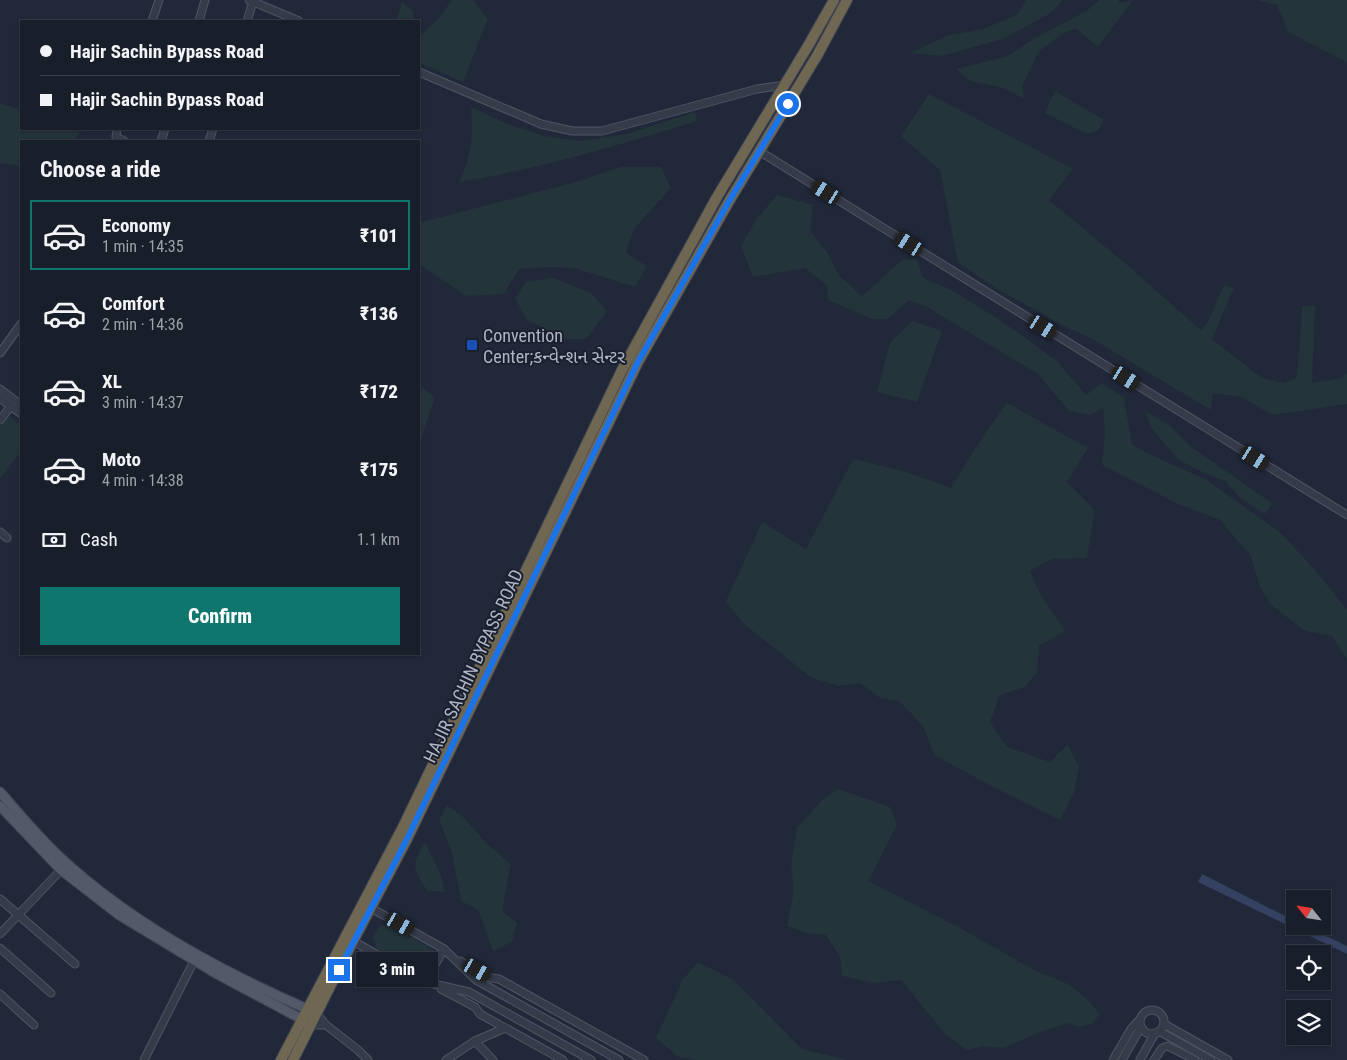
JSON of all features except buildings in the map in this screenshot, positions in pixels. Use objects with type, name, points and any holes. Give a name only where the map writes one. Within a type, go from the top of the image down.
[{"type":"highway","points":[[313,1012],[622,370],[717,197],[834,0]]},
{"type":"highway","name":"HAJIR SACHIN BYPASS ROAD","points":[[293,1060],[307,1022],[371,908],[457,738],[638,362],[728,203],[818,54],[847,0]]},
{"type":"highway","points":[[282,1060],[307,1022]]},
{"type":"main road","points":[[0,792],[64,861],[120,906],[177,943],[211,962],[313,1012]]},
{"type":"main road","points":[[0,806],[61,870],[118,915],[194,961],[307,1022]]},
{"type":"street","points":[[152,20],[159,0]]},
{"type":"street","points":[[199,20],[205,0]]},
{"type":"street","points":[[247,20],[251,1],[297,20]]},
{"type":"street","points":[[420,72],[541,124],[572,131],[602,132],[758,89],[785,85]]},
{"type":"street","points":[[117,130],[116,137],[122,140]]},
{"type":"street","points":[[759,151],[1347,515]]},
{"type":"street","points":[[0,353],[20,325]]},
{"type":"street","points":[[0,389],[20,404]]},
{"type":"street","points":[[0,398],[20,413]]},
{"type":"street","points":[[0,420],[11,406]]},
{"type":"street","points":[[0,532],[7,538]]},
{"type":"street","points":[[0,934],[61,870]]},
{"type":"street","points":[[0,899],[75,964]]},
{"type":"street","points":[[371,908],[491,978],[499,979],[644,1060]]},
{"type":"street","points":[[353,941],[475,1007],[480,1014],[563,1060]]},
{"type":"street","points":[[0,948],[50,993]]},
{"type":"street","points":[[428,983],[446,952]]},
{"type":"street","points":[[446,952],[476,980],[619,1060]]},
{"type":"street","points":[[144,1060],[194,961]]},
{"type":"street","points":[[428,983],[469,992],[591,1060]]},
{"type":"street","points":[[0,994],[34,1025]]},
{"type":"street","points":[[1113,1060],[1131,1029],[1142,1015],[1148,1010],[1156,1010],[1162,1015],[1159,1030],[1140,1060]]},
{"type":"street","points":[[313,1012],[368,1060]]},
{"type":"street","points":[[1122,1060],[1141,1027],[1140,1019]]},
{"type":"street","points":[[307,1022],[326,1025]]},
{"type":"street","points":[[1141,1027],[1147,1033],[1159,1030],[1228,1060]]},
{"type":"street","points":[[446,1060],[475,1041],[506,1028]]},
{"type":"street","points":[[1159,1030],[1211,1060]]},
{"type":"street","points":[[475,1041],[493,1060]]},
{"type":"street","points":[[1154,1060],[1159,1050],[1168,1046],[1194,1060]]},
{"type":"shaded area","points":[[452,0],[473,0],[488,19],[463,82],[420,63],[420,31],[422,34],[438,19]]},
{"type":"shaded area","points":[[1026,0],[1063,0],[1049,14],[1003,39],[941,56],[911,53],[948,35],[983,29],[1017,15]]},
{"type":"shaded area","points":[[1099,0],[1119,0],[1119,3],[1133,0],[1098,47],[1075,29],[1062,34],[1039,51],[1022,86],[1024,99],[1004,88],[970,81],[956,69],[1008,56],[1030,41],[1088,10]]},
{"type":"shaded area","points":[[1257,0],[1347,0],[1347,62],[1288,32],[1277,5]]},
{"type":"shaded area","points":[[402,2],[413,11],[413,20],[396,20]]},
{"type":"shaded area","points":[[1055,91],[1104,120],[1098,131],[1087,134],[1045,113]]},
{"type":"shaded area","points":[[929,94],[1073,169],[1049,200],[1125,263],[1201,330],[1209,320],[1224,285],[1234,288],[1212,339],[1262,378],[1284,383],[1297,377],[1302,306],[1315,306],[1312,383],[1341,378],[1347,373],[1347,404],[1272,415],[1242,397],[1213,393],[1211,410],[1094,340],[1056,322],[996,288],[958,263],[940,170],[901,136]]},
{"type":"shaded area","points":[[0,103],[20,110],[20,130],[81,130],[75,140],[20,140],[20,166],[0,163]]},
{"type":"shaded area","points":[[471,107],[507,124],[544,136],[582,141],[626,134],[695,112],[697,121],[549,163],[459,182],[467,163],[471,145]]},
{"type":"shaded area","points":[[620,167],[661,167],[671,188],[634,229],[626,253],[647,266],[635,287],[574,268],[549,267],[519,269],[504,294],[466,296],[420,265],[420,223],[579,181]]},
{"type":"shaded area","points":[[777,195],[813,205],[810,231],[827,252],[839,275],[862,296],[902,260],[917,259],[923,278],[950,289],[1024,337],[1057,361],[1086,395],[1102,383],[1124,398],[1132,444],[1147,453],[1207,480],[1281,533],[1316,571],[1347,610],[1347,659],[1332,636],[1305,631],[1271,605],[1259,585],[1251,556],[1220,520],[1176,503],[1102,465],[1105,432],[1103,408],[1090,415],[1069,411],[1038,374],[927,307],[909,300],[887,319],[872,319],[828,300],[827,285],[805,268],[753,277],[741,246],[757,218]]},
{"type":"shaded area","points":[[552,278],[590,292],[607,311],[586,339],[564,339],[526,319],[515,298],[526,282]]},
{"type":"shaded area","points":[[912,321],[942,331],[917,402],[877,392],[890,343]]},
{"type":"shaded area","points":[[420,386],[435,398],[420,441]]},
{"type":"shaded area","points":[[1007,403],[1088,448],[1067,482],[1095,510],[1087,558],[1052,559],[1030,571],[1040,594],[1065,631],[1039,646],[1037,673],[1024,687],[1000,695],[990,722],[1007,747],[1050,762],[1068,744],[1079,768],[1074,792],[1060,820],[934,755],[923,726],[899,701],[880,698],[860,683],[839,686],[812,678],[743,623],[726,601],[762,522],[806,549],[853,459],[907,472],[951,488],[979,442]]},
{"type":"shaded area","points":[[1145,411],[1169,425],[1190,446],[1273,504],[1265,514],[1241,499],[1225,481],[1179,460],[1152,429]]},
{"type":"shaded area","points":[[9,416],[20,424],[20,452],[0,479],[0,427]]},
{"type":"shaded area","points":[[838,789],[890,807],[897,825],[868,881],[962,929],[1038,972],[1068,984],[1086,998],[1100,1014],[1092,1024],[1078,1027],[1069,1023],[1045,1030],[1004,1048],[983,1046],[967,1050],[945,1034],[901,980],[875,983],[842,976],[840,957],[826,935],[806,933],[787,926],[794,890],[791,864],[797,828],[821,801]]},
{"type":"shaded area","points":[[447,805],[463,817],[488,845],[511,864],[502,911],[517,923],[512,942],[493,951],[478,910],[461,901],[452,853],[439,820]]},
{"type":"shaded area","points":[[425,842],[440,872],[445,892],[428,891],[416,872],[417,856]]},
{"type":"shaded area","points":[[386,924],[391,925],[437,952],[424,976],[377,949],[373,939],[374,934],[379,927]]},
{"type":"shaded area","points":[[698,962],[734,980],[802,1049],[847,1060],[696,1060],[678,1057],[656,1038],[683,979]]},
{"type":"water","points":[[1202,874],[1286,916],[1286,925],[1198,882]]},
{"type":"water","points":[[1308,935],[1324,935],[1347,946],[1347,954]]},
{"type":"place","name":"Convention Center;કન્વેન્શન સેન્ટર","points":[[472,345]]},
{"type":"route","points":[[339,970],[470,712],[638,362],[728,203],[788,104]]}]
